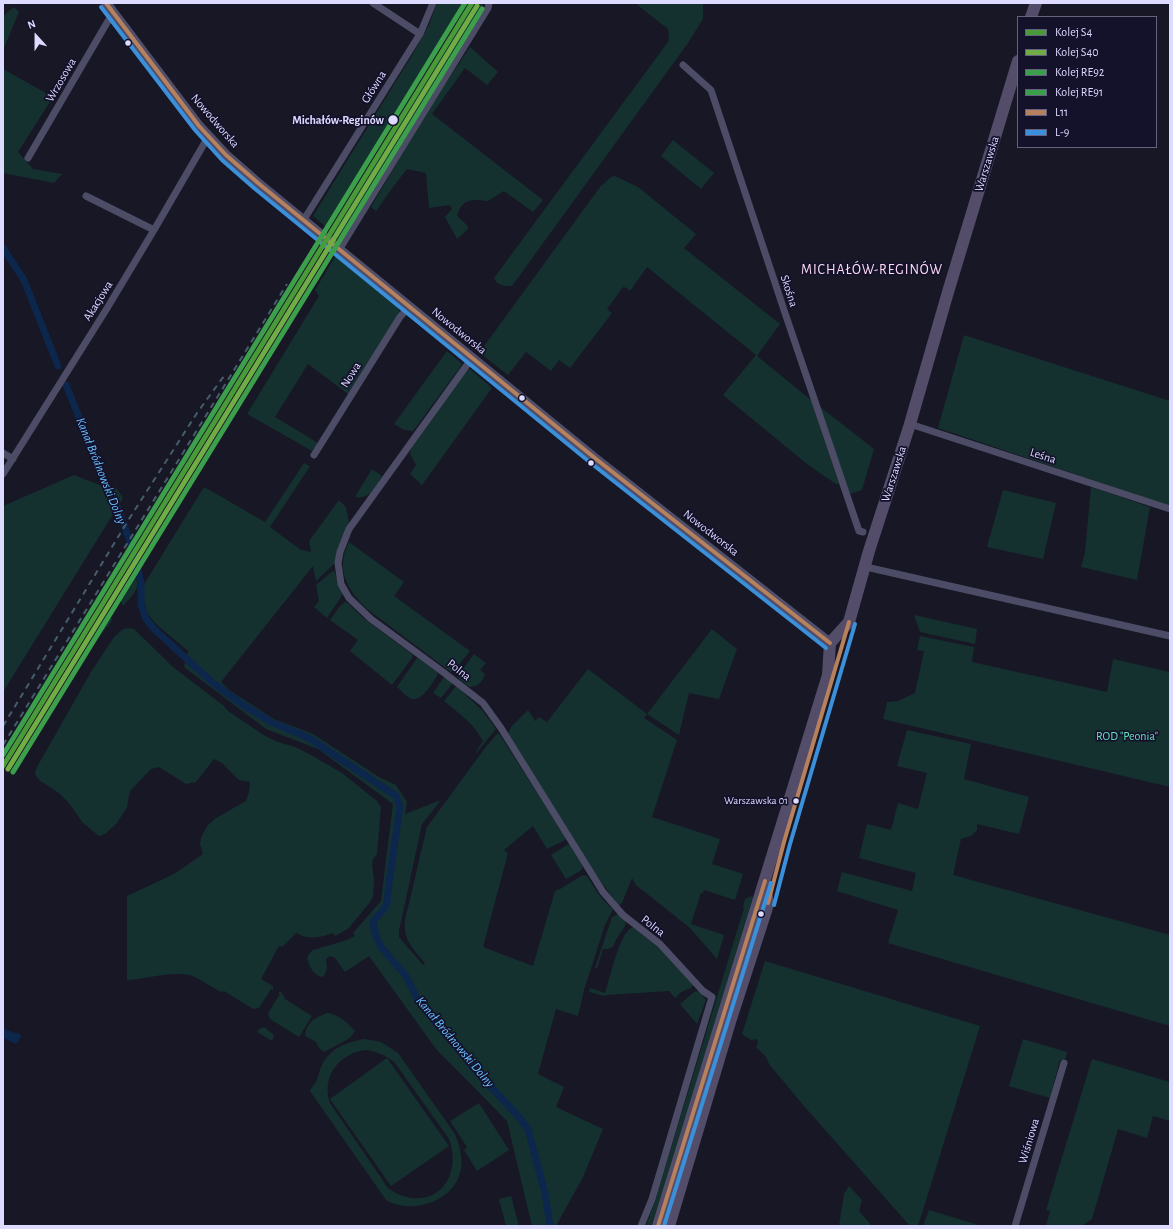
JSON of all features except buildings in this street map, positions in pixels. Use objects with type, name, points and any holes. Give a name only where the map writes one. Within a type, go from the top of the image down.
[{"type":"main road","name":"Nowodworska","points":[[106,3],[189,114],[208,137],[226,155],[303,221],[678,525],[817,631],[830,643]]},
{"type":"main road","points":[[1031,16],[1036,3]]},
{"type":"main road","name":"Warszawska","points":[[830,643],[849,622],[866,567],[869,551],[910,424],[948,292],[1017,64]]},
{"type":"main road","points":[[658,1226],[828,675],[830,643]]},
{"type":"main road","points":[[669,1226],[728,1030],[766,911],[768,903],[765,881]]},
{"type":"street","points":[[373,3],[420,34]]},
{"type":"street","name":"Główna","points":[[303,221],[420,34],[433,3]]},
{"type":"street","points":[[339,250],[488,8],[489,3]]},
{"type":"street","name":"Wrzosowa","points":[[28,158],[108,21],[114,14]]},
{"type":"street","name":"Skośna","points":[[683,65],[711,90],[788,324],[847,495],[860,530],[863,532]]},
{"type":"street","name":"Akacjowa","points":[[3,474],[154,230],[208,137]]},
{"type":"street","points":[[86,196],[154,230]]},
{"type":"street","name":"Nowa","points":[[314,455],[400,317],[409,307]]},
{"type":"street","name":"Polna","points":[[472,358],[350,529],[340,552],[338,564],[341,584],[349,598],[371,620],[483,703],[501,728],[603,892],[623,915],[660,944],[703,991],[712,997],[652,1199],[641,1226]]},
{"type":"street","name":"Leśna","points":[[910,424],[1170,509]]},
{"type":"street","points":[[3,453],[13,459]]},
{"type":"street","points":[[866,567],[1170,636]]},
{"type":"street","name":"Wiśniowa","points":[[1015,1226],[1064,1063]]},
{"type":"green space","points":[[437,3],[482,3],[484,11],[342,240],[333,233],[461,25],[452,21],[326,227],[313,216],[411,57],[429,25]]},
{"type":"green space","points":[[635,3],[703,3],[703,19],[688,43],[512,286],[504,286],[499,284],[494,278],[668,42],[668,29]]},
{"type":"green space","points":[[14,7],[19,12],[3,50],[3,16]]},
{"type":"green space","points":[[470,47],[498,72],[487,85],[465,68],[432,114],[543,200],[533,212],[504,191],[488,201],[468,201],[459,210],[457,216],[467,225],[468,229],[457,239],[445,217],[452,209],[450,205],[429,208],[426,173],[407,169],[376,211],[371,207],[430,106]]},
{"type":"green space","points":[[3,69],[53,97],[18,152],[33,169],[62,174],[54,183],[3,173]]},
{"type":"green space","points":[[673,140],[714,173],[701,189],[661,156]]},
{"type":"green space","points":[[615,176],[638,187],[696,234],[684,248],[780,324],[757,356],[811,400],[839,484],[836,484],[807,464],[723,395],[756,355],[647,267],[630,291],[623,287],[607,309],[612,313],[570,368],[559,360],[551,371],[526,352],[508,375],[481,354],[482,349],[600,187],[611,177]]},
{"type":"green space","points":[[336,255],[392,299],[397,304],[400,313],[348,394],[308,364],[275,417],[318,443],[312,451],[247,414],[319,296],[315,290]]},
{"type":"green space","points":[[964,335],[1170,401],[1170,506],[938,428]]},
{"type":"green space","points":[[447,351],[461,363],[461,366],[413,431],[404,430],[394,424]]},
{"type":"green space","points":[[470,369],[492,388],[422,485],[410,474],[416,465],[410,454],[411,449],[466,371]]},
{"type":"green space","points":[[819,406],[874,449],[862,490],[850,494]]},
{"type":"green space","points":[[304,463],[310,466],[270,527],[301,550],[311,552],[309,541],[339,500],[346,507],[349,523],[335,563],[316,581],[313,566],[221,682],[229,690],[274,719],[313,734],[379,777],[396,785],[407,802],[405,814],[441,800],[422,824],[399,931],[399,937],[423,965],[425,963],[407,939],[405,920],[427,827],[497,734],[500,735],[565,837],[565,840],[547,849],[533,826],[504,850],[508,853],[483,947],[533,966],[555,891],[583,875],[587,876],[602,898],[613,909],[605,925],[584,990],[578,1016],[556,1009],[538,1074],[564,1087],[556,1107],[603,1129],[583,1177],[556,1226],[532,1226],[507,1121],[436,1049],[369,956],[345,972],[335,958],[330,956],[326,959],[327,968],[322,977],[312,970],[309,964],[307,958],[313,950],[344,941],[355,936],[353,933],[381,901],[393,804],[318,749],[266,729],[184,667],[188,651],[156,624],[147,613],[143,586],[204,487],[265,522]]},
{"type":"green space","points":[[372,469],[382,476],[372,492],[365,497],[355,497]]},
{"type":"green space","points":[[74,475],[102,486],[115,486],[123,498],[3,692],[3,506]]},
{"type":"green space","points":[[1091,487],[1150,507],[1137,580],[1081,567],[1085,552]]},
{"type":"green space","points":[[1003,490],[1056,503],[1043,559],[987,547]]},
{"type":"green space","points":[[349,542],[404,582],[394,596],[470,651],[454,671],[451,672],[367,609],[360,602],[349,587],[343,570],[343,561]]},
{"type":"green space","points":[[333,571],[335,572],[338,584],[343,594],[327,618],[314,607],[319,601],[316,585]]},
{"type":"green space","points":[[133,577],[135,577],[137,581],[135,592],[123,606],[121,602],[122,594],[125,587]]},
{"type":"green space","points":[[345,602],[348,603],[362,617],[413,655],[392,685],[350,651],[358,640],[330,620],[340,606]]},
{"type":"green space","points":[[914,615],[977,629],[975,644],[920,632]]},
{"type":"green space","points":[[108,616],[112,619],[111,622],[88,651],[88,646],[105,617]]},
{"type":"green space","points":[[123,629],[134,629],[173,667],[224,706],[228,711],[265,736],[295,747],[342,773],[377,801],[381,807],[377,854],[373,859],[372,864],[374,880],[373,897],[370,902],[349,928],[335,936],[333,933],[319,937],[305,937],[296,933],[282,947],[279,946],[261,979],[273,986],[273,989],[271,989],[259,1008],[253,1009],[224,991],[222,992],[198,978],[189,975],[174,974],[127,980],[127,896],[174,874],[203,854],[200,844],[201,838],[207,826],[216,818],[246,801],[250,782],[239,780],[222,763],[214,759],[196,782],[186,784],[159,767],[151,769],[131,790],[127,807],[117,823],[105,834],[99,836],[83,823],[69,803],[59,793],[39,780],[35,774],[37,767],[91,672],[114,637]]},
{"type":"green space","points":[[712,629],[737,649],[719,699],[689,693],[679,735],[647,714]]},
{"type":"green space","name":"ROD \"Peonia\"","points":[[920,636],[974,647],[972,662],[1107,692],[1113,659],[1170,672],[1170,787],[883,719],[887,702],[898,701],[915,693],[924,651],[917,650]]},
{"type":"green space","points":[[474,654],[486,663],[480,670],[485,674],[479,684],[469,687],[457,677]]},
{"type":"green space","points":[[417,658],[438,674],[424,694],[416,699],[412,699],[397,687]]},
{"type":"green space","points":[[588,669],[647,714],[644,718],[677,740],[652,817],[720,839],[712,864],[743,874],[735,900],[704,890],[703,893],[701,893],[691,924],[724,935],[717,959],[690,928],[636,885],[632,878],[622,903],[619,906],[596,875],[508,734],[511,727],[528,710],[535,721],[539,717],[547,722]]},
{"type":"green space","points":[[444,677],[453,683],[441,698],[433,693]]},
{"type":"green space","points":[[456,686],[482,710],[496,729],[476,753],[483,741],[466,719],[444,701]]},
{"type":"green space","points":[[907,730],[971,744],[964,779],[1029,797],[1019,834],[977,824],[977,830],[971,836],[961,839],[953,875],[1170,935],[1170,1026],[888,943],[898,910],[837,891],[842,872],[912,891],[916,873],[859,858],[867,824],[891,830],[898,803],[918,809],[927,773],[897,766]]},
{"type":"green space","points":[[567,845],[570,845],[583,867],[580,871],[566,879],[551,855]]},
{"type":"green space","points":[[752,896],[753,897],[665,1186],[651,1226],[646,1226],[655,1201],[744,908],[745,899]]},
{"type":"green space","points":[[618,914],[626,921],[625,926],[613,947],[603,949],[597,969],[595,968],[612,917]]},
{"type":"green space","points":[[631,928],[634,928],[663,951],[693,985],[691,988],[681,992],[675,998],[669,991],[605,996],[589,992],[590,988],[605,993],[619,948],[627,932]]},
{"type":"green space","points":[[765,961],[980,1026],[918,1226],[910,1226],[804,1106],[769,1064],[766,1057],[756,1047],[758,1043],[757,1039],[751,1040],[742,1034]]},
{"type":"green space","points":[[281,991],[285,999],[312,1016],[299,1037],[270,1019],[268,1013],[280,994],[278,993]]},
{"type":"green space","points":[[699,991],[706,1000],[697,1024],[680,1004],[694,992]]},
{"type":"green space","points":[[328,1013],[343,1019],[355,1031],[350,1038],[324,1052],[319,1048],[316,1042],[305,1036],[307,1027],[312,1021],[319,1016]]},
{"type":"green space","points":[[264,1027],[274,1035],[272,1041],[257,1032],[259,1029]]},
{"type":"green space","points":[[365,1039],[381,1042],[398,1053],[455,1134],[461,1154],[462,1163],[460,1173],[456,1183],[449,1192],[440,1198],[418,1206],[396,1204],[386,1200],[310,1091],[317,1080],[325,1059],[334,1050],[358,1040]],"holes":[[[366,1050],[385,1056],[395,1063],[449,1139],[453,1155],[452,1169],[447,1181],[439,1190],[429,1196],[416,1198],[402,1196],[388,1188],[330,1103],[328,1084],[334,1068],[340,1061],[348,1056],[356,1052]]]},
{"type":"green space","points":[[1023,1039],[1067,1052],[1065,1060],[1060,1060],[1050,1098],[1009,1086]]},
{"type":"green space","points":[[387,1058],[449,1146],[391,1186],[330,1099]]},
{"type":"green space","points":[[1092,1059],[1170,1082],[1170,1121],[1153,1116],[1147,1138],[1118,1129],[1092,1219],[1082,1226],[1046,1226],[1050,1211],[1046,1210]]},
{"type":"green space","points":[[479,1103],[509,1150],[477,1171],[464,1150],[467,1147],[450,1121]]},
{"type":"green space","points":[[849,1186],[862,1200],[859,1211],[872,1226],[839,1226],[844,1194]]},
{"type":"green space","points":[[511,1196],[519,1226],[506,1226],[499,1199]]},
{"type":"green space","points":[[929,1210],[982,1226],[923,1226]]},
{"type":"water","points":[[3,1028],[20,1034],[21,1037],[16,1044],[3,1038]]},
{"type":"waterway","name":"Kanał Bródnowski Dolny","points":[[3,248],[24,280],[58,366]]},
{"type":"waterway","name":"Kanał Bródnowski Dolny","points":[[66,385],[107,486],[119,510],[132,548],[141,583],[141,605],[146,619],[155,630],[212,682],[243,705],[271,722],[309,738],[396,796],[400,807],[387,903],[384,909],[374,920],[373,925],[377,939],[381,947],[406,976],[419,1002],[478,1073],[528,1129],[545,1193],[550,1226]]},
{"type":"railway","points":[[3,745],[287,284]]},
{"type":"railway","points":[[3,726],[129,519],[197,413],[224,376]]},
{"type":"rail line","name":"RE92","points":[[3,755],[465,3]]},
{"type":"rail line","name":"S4","points":[[3,766],[472,3]]},
{"type":"rail line","name":"S40","points":[[8,769],[477,6]]},
{"type":"rail line","name":"RE91","points":[[13,772],[482,9]]},
{"type":"transit line","name":"L11","points":[[106,3],[199,126],[226,155],[258,183],[596,459],[830,643]]},
{"type":"transit line","name":"L-9","points":[[101,7],[195,130],[222,160],[254,188],[592,464],[826,648]]},
{"type":"transit line","name":"L11","points":[[768,903],[784,842],[849,622]]},
{"type":"transit line","name":"L-9","points":[[774,905],[790,844],[855,624]]},
{"type":"transit line","name":"L11","points":[[658,1226],[765,881]]},
{"type":"transit line","name":"L-9","points":[[664,1226],[771,883]]},
{"type":"place","name":"Michałów-Reginów","points":[[393,120]]},
{"type":"place","name":"Warszawska 01","points":[[796,801]]},
{"type":"district","name":"MICHAŁÓW-REGINÓW","points":[[872,270]]}]
